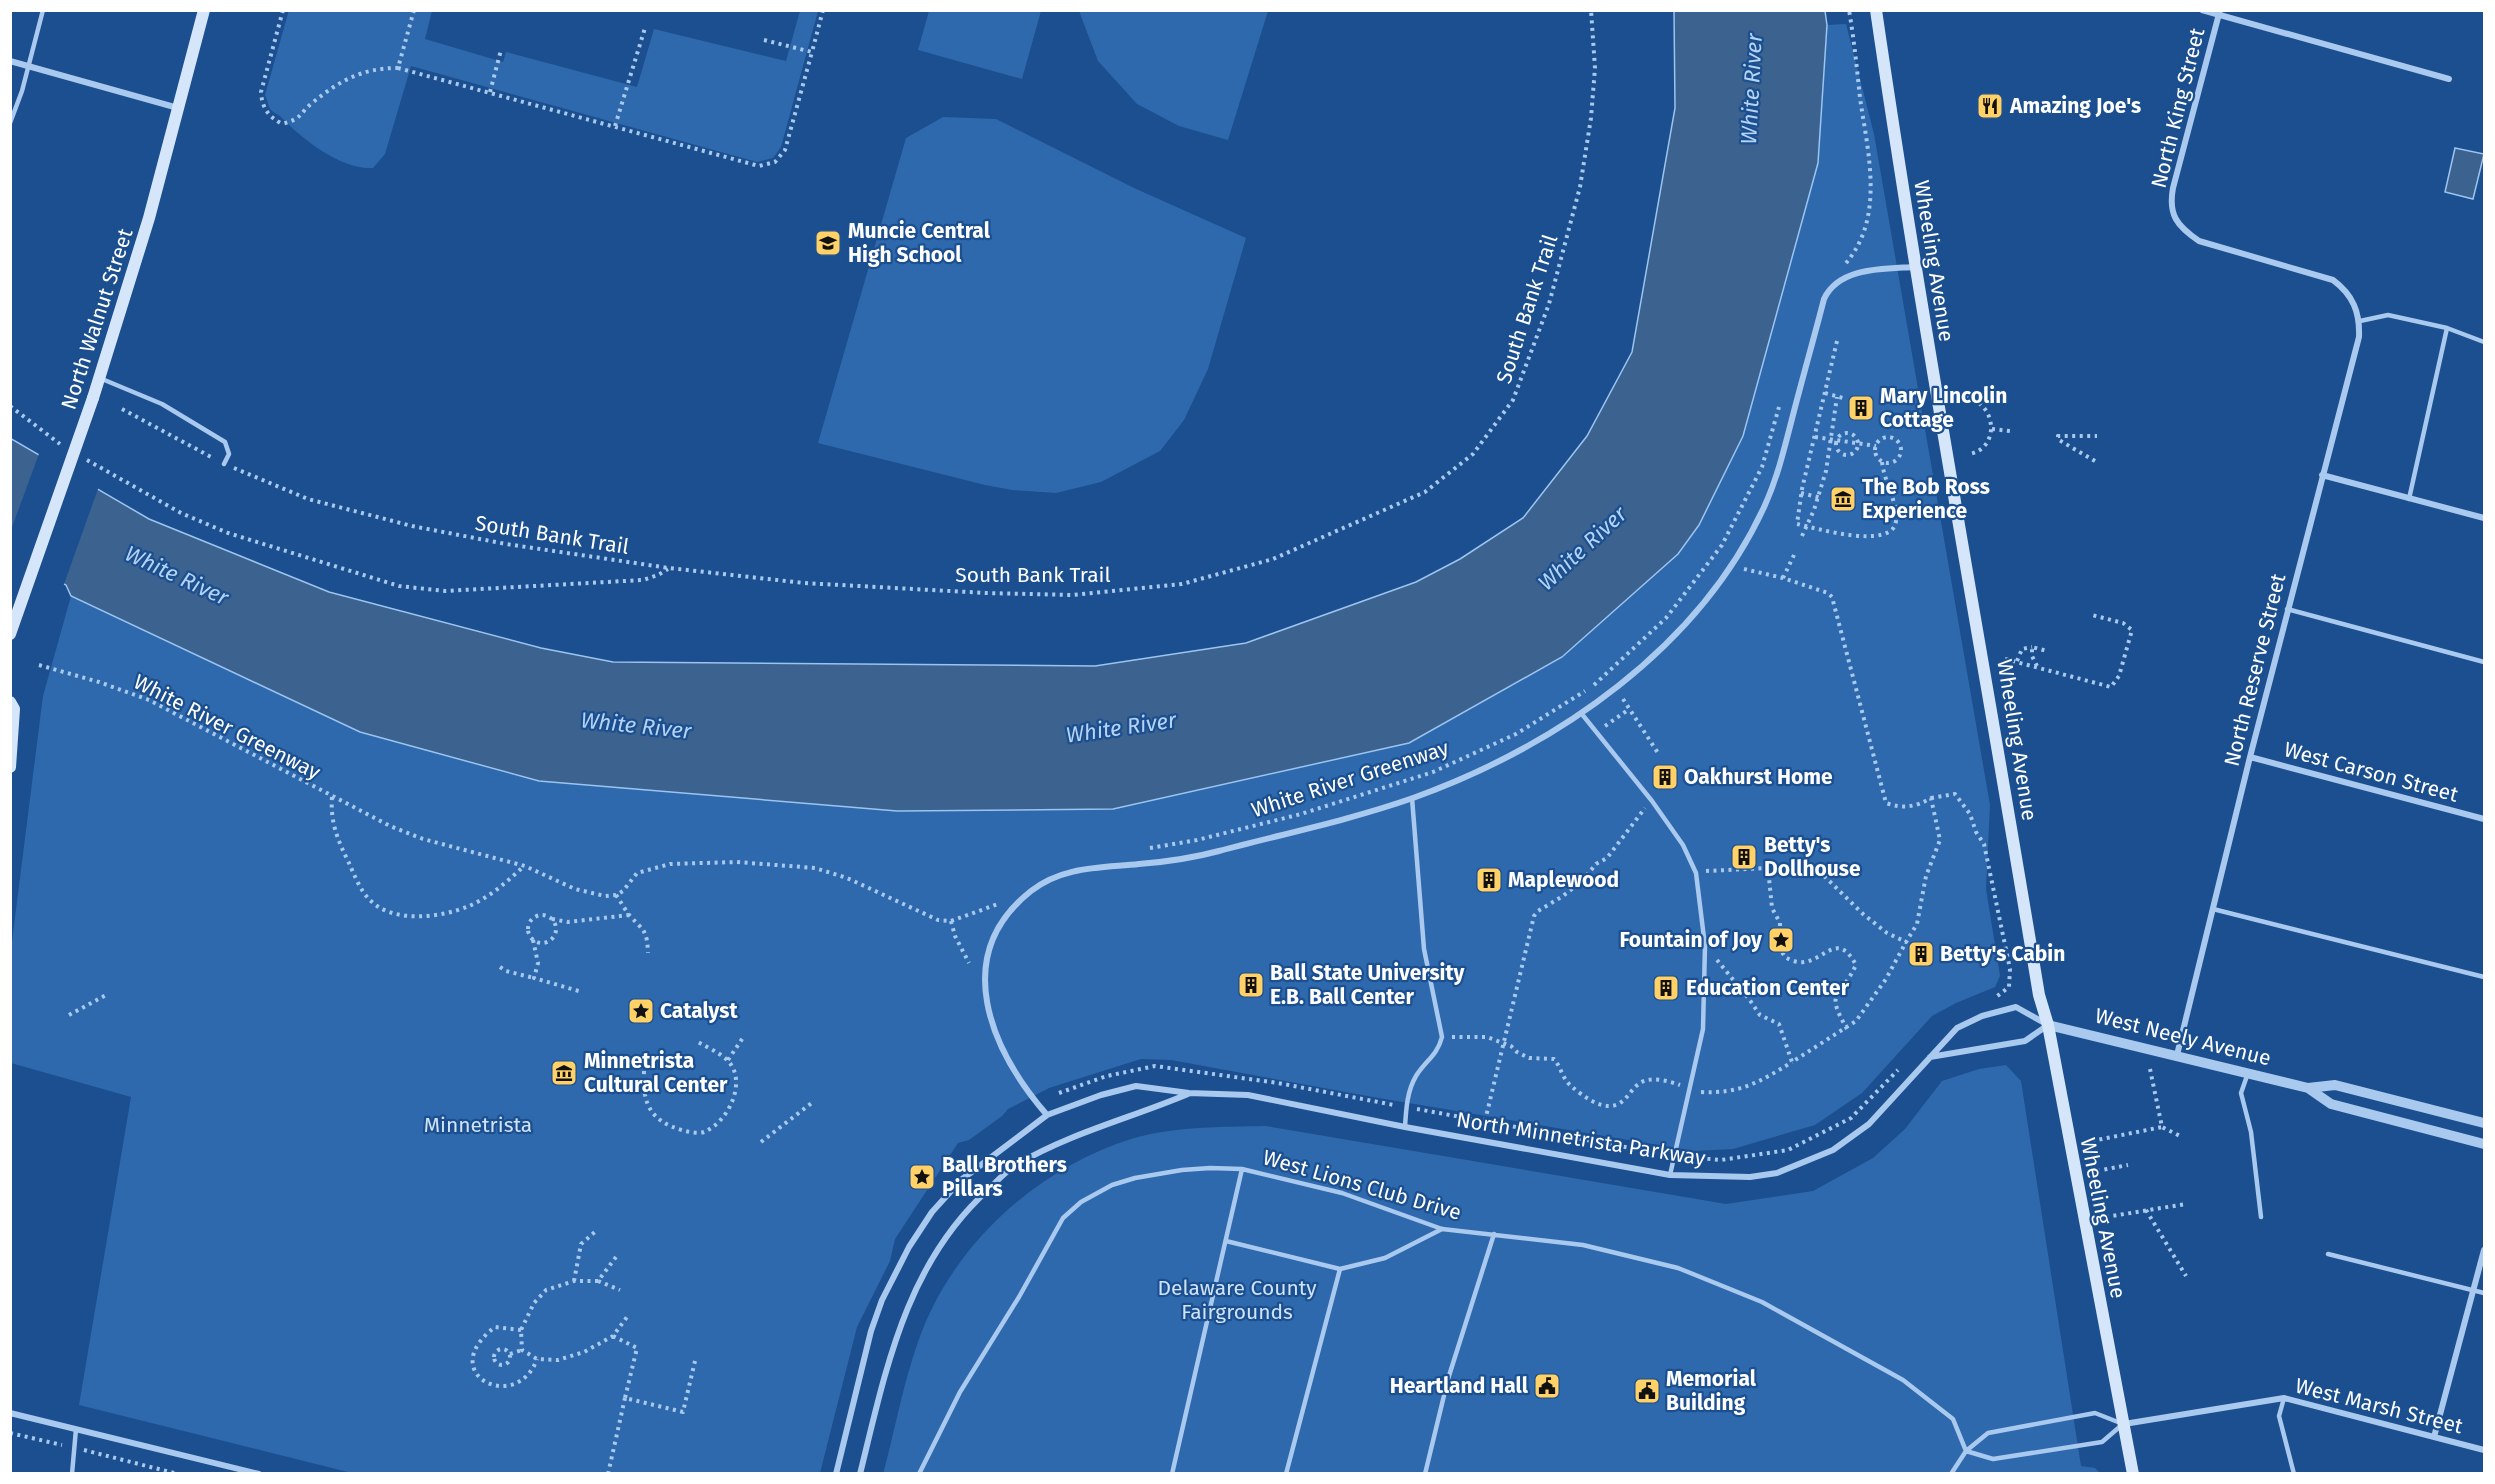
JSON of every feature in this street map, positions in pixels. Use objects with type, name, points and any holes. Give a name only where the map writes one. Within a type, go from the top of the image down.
[{"type":"main road","name":"North Walnut Street","points":[[10,634],[93,398],[149,218],[204,10]]},
{"type":"main road","name":"Wheeling Avenue","points":[[1876,10],[1914,267],[1985,668],[2039,995],[2048,1025],[2133,1473]]},
{"type":"main road","points":[[10,702],[14,709],[10,767]]},
{"type":"street","points":[[2202,10],[2220,13],[2450,78]]},
{"type":"street","name":"North King Street","points":[[2220,13],[2173,188],[2171,199],[2180,228],[2199,241],[2333,280],[2350,296],[2357,308],[2360,321]]},
{"type":"street","points":[[10,61],[179,108]]},
{"type":"street","points":[[1047,1115],[1006,1058],[990,1020],[984,991],[987,959],[999,929],[1015,906],[1046,881],[1068,872],[1210,854],[1412,798],[1524,748],[1581,713],[1617,686],[1684,627],[1726,575],[1750,534],[1778,470],[1824,299],[1830,287],[1844,278],[1863,272],[1914,267]]},
{"type":"street","name":"North Reserve Street","points":[[2177,1055],[2250,756],[2359,337],[2360,321]]},
{"type":"street","points":[[2322,476],[2484,518]]},
{"type":"street","name":"West Carson Street","points":[[2250,756],[2484,819]]},
{"type":"street","name":"North Minnetrista Parkway","points":[[836,1473],[871,1331],[882,1300],[909,1247],[932,1212],[961,1180],[1047,1115],[1101,1095],[1136,1086],[1189,1093],[1248,1095],[1278,1099],[1336,1114],[1670,1175],[1750,1177],[1777,1173],[1833,1150],[1869,1124],[1957,1028],[1982,1016],[2016,1007],[2048,1025]]},
{"type":"street","points":[[1930,1057],[2025,1041],[2048,1025]]},
{"type":"street","name":"West Neely Avenue","points":[[2048,1025],[2308,1088],[2335,1085],[2484,1124]]},
{"type":"street","name":"West Neely Avenue","points":[[2308,1088],[2331,1104],[2484,1144]]},
{"type":"street","name":"North Minnetrista Parkway","points":[[860,1473],[879,1396],[899,1330],[910,1300],[944,1237],[978,1198],[1014,1166],[1049,1147],[1099,1126],[1148,1111],[1189,1093]]},
{"type":"street","points":[[2434,1437],[2484,1250]]},
{"type":"street","name":"West Marsh Street","points":[[2123,1424],[2284,1398],[2484,1450]]},
{"type":"street","points":[[10,1413],[242,1471],[259,1473]]},
{"type":"lane","points":[[10,123],[29,66],[42,10]]},
{"type":"lane","points":[[2360,321],[2388,315],[2447,328],[2484,342]]},
{"type":"lane","points":[[2409,499],[2447,328]]},
{"type":"lane","points":[[99,378],[162,404],[225,442],[229,454],[225,464]]},
{"type":"lane","points":[[2288,609],[2484,662]]},
{"type":"lane","points":[[1581,713],[1652,801],[1683,845],[1696,873],[1705,946],[1702,1029],[1670,1175]]},
{"type":"lane","points":[[1405,1127],[1407,1107],[1415,1078],[1424,1064],[1439,1050],[1442,1037],[1424,949],[1412,798]]},
{"type":"lane","points":[[2213,909],[2484,977]]},
{"type":"lane","points":[[2248,1074],[2241,1094],[2251,1132],[2261,1217]]},
{"type":"lane","points":[[1172,1473],[1242,1169]]},
{"type":"lane","name":"West Lions Club Drive","points":[[919,1473],[960,1392],[1019,1297],[1063,1218],[1092,1195],[1135,1178],[1182,1170],[1242,1169],[1342,1193],[1442,1229],[1583,1245],[1678,1268],[1762,1302],[1903,1380],[1953,1419],[1966,1451]]},
{"type":"lane","points":[[1226,1241],[1340,1269],[1385,1258],[1442,1229]]},
{"type":"lane","points":[[1425,1473],[1448,1379],[1494,1234]]},
{"type":"lane","points":[[2328,1254],[2484,1293]]},
{"type":"lane","points":[[1286,1473],[1340,1269]]},
{"type":"lane","points":[[2284,1398],[2279,1416],[2294,1473]]},
{"type":"lane","points":[[1950,1473],[1966,1451],[1988,1433],[2095,1413],[2123,1424],[2102,1442],[1993,1459],[1966,1451]]},
{"type":"lane","points":[[72,1473],[76,1429]]},
{"type":"path","points":[[283,10],[261,92],[262,105],[270,117],[282,124],[299,119],[309,106],[346,78],[366,72],[398,68],[759,166],[775,162],[785,150],[823,10]]},
{"type":"path","points":[[398,68],[414,10]]},
{"type":"path","name":"South Bank Trail","points":[[122,409],[225,464],[308,499],[412,526],[506,544],[669,568],[804,583],[986,593],[1072,595],[1182,584],[1273,559],[1425,492],[1473,454],[1512,400],[1549,304],[1580,187],[1591,118],[1595,68],[1591,10]]},
{"type":"path","points":[[1838,269],[1858,248],[1868,220],[1870,197],[1869,161],[1849,10]]},
{"type":"path","points":[[615,126],[645,28]]},
{"type":"path","points":[[764,40],[812,52]]},
{"type":"path","points":[[490,92],[501,50]]},
{"type":"path","points":[[1837,341],[1801,493],[1795,521],[1797,524],[1869,538],[1892,530],[1896,524],[1896,512],[1883,476],[1882,462],[1876,455],[1876,446],[1880,440],[1887,437],[1895,439],[1900,445],[1900,454],[1895,461],[1882,462]]},
{"type":"path","points":[[1826,393],[1843,398]]},
{"type":"path","points":[[1958,395],[1976,401],[1990,416],[1992,429],[1988,442],[1976,453],[1969,454]]},
{"type":"path","points":[[1802,536],[1820,497],[1834,442],[1837,397]]},
{"type":"path","name":"White River Greenway","points":[[1140,849],[1197,840],[1301,814],[1433,772],[1516,734],[1591,687],[1666,618],[1722,546],[1762,467],[1781,402]]},
{"type":"path","points":[[10,406],[41,431],[69,449]]},
{"type":"path","points":[[1992,429],[2010,431]]},
{"type":"path","points":[[1849,433],[1856,436],[1859,445],[1854,454],[1844,456],[1838,451],[1834,442],[1841,434],[1849,433]]},
{"type":"path","points":[[2095,461],[2059,440],[2058,436],[2097,436]]},
{"type":"path","points":[[1815,437],[1834,442],[1876,446]]},
{"type":"path","points":[[78,455],[115,478],[181,513],[228,533],[399,586],[445,591],[643,580],[669,568]]},
{"type":"path","points":[[1826,469],[1833,471]]},
{"type":"path","points":[[1801,493],[1820,497]]},
{"type":"path","points":[[1783,578],[1794,555]]},
{"type":"path","points":[[1738,578],[1745,568],[1783,578],[1828,593],[1832,597],[1887,803],[1895,806],[1918,806],[1931,798],[1955,794],[1970,814],[1988,858],[2010,969],[2009,987],[1998,996],[1987,1000]]},
{"type":"path","points":[[2005,659],[2112,687],[2120,676],[2132,630],[2123,623],[2092,615]]},
{"type":"path","points":[[2032,647],[2032,656],[2038,666]]},
{"type":"path","points":[[2018,661],[2022,649],[2032,647],[2047,651]]},
{"type":"path","name":"White River Greenway","points":[[39,665],[99,682],[149,700],[390,826],[423,839],[525,866],[575,889],[605,896],[616,895]]},
{"type":"path","points":[[1630,693],[1622,700],[1658,753]]},
{"type":"path","points":[[1599,735],[1608,723],[1628,710]]},
{"type":"path","name":"White River Greenway","points":[[332,797],[331,811],[339,842],[368,899],[385,911],[406,916],[433,915],[468,907],[488,896],[525,866]]},
{"type":"path","points":[[1442,1037],[1487,1037],[1529,1058],[1554,1059],[1560,1073],[1570,1084],[1599,1105],[1611,1106],[1621,1103],[1640,1082],[1655,1079],[1705,1093],[1735,1091],[1756,1084],[1847,1029],[1856,1021],[1886,979],[1917,924],[1926,876],[1940,840],[1931,798]]},
{"type":"path","points":[[1485,1121],[1534,916],[1563,896],[1583,880],[1596,864],[1607,858],[1631,824],[1652,801]]},
{"type":"path","points":[[648,953],[647,937],[643,927],[629,915],[616,895],[623,891],[637,873],[669,864],[737,862],[815,868],[847,878],[938,920],[951,921],[997,905],[1005,898]]},
{"type":"path","points":[[1696,873],[1718,869],[1805,865],[1818,870],[1887,933],[1906,942]]},
{"type":"path","points":[[1768,868],[1772,908],[1780,924],[1780,949],[1785,957],[1804,962],[1833,949],[1845,949],[1856,965],[1850,978],[1835,998],[1835,1009],[1847,1029]]},
{"type":"path","points":[[534,978],[538,963],[533,940],[528,932],[532,919],[540,915],[568,922],[629,915]]},
{"type":"path","points":[[533,940],[542,943],[554,936],[556,927],[552,919]]},
{"type":"path","points":[[951,921],[955,936],[969,963]]},
{"type":"path","points":[[1705,946],[1760,1015],[1779,1024],[1792,1062]]},
{"type":"path","points":[[500,967],[506,971],[582,992]]},
{"type":"path","points":[[69,1015],[108,994]]},
{"type":"path","points":[[728,1060],[744,1036]]},
{"type":"path","points":[[644,1071],[643,1089],[650,1112],[666,1126],[689,1132],[704,1132],[719,1122],[733,1103],[737,1081],[728,1060],[698,1042]]},
{"type":"path","points":[[1059,1093],[1107,1076],[1155,1066],[1278,1083],[1675,1157],[1721,1160],[1788,1150],[1851,1118],[1906,1061]]},
{"type":"path","points":[[2150,1069],[2162,1127]]},
{"type":"path","points":[[761,1142],[813,1102]]},
{"type":"path","points":[[2092,1141],[2162,1127],[2180,1136]]},
{"type":"path","points":[[2097,1171],[2128,1165]]},
{"type":"path","points":[[2106,1217],[2186,1204]]},
{"type":"path","points":[[2146,1210],[2186,1276]]},
{"type":"path","points":[[574,1281],[581,1245],[596,1231]]},
{"type":"path","points":[[598,1281],[616,1257]]},
{"type":"path","points":[[522,1350],[521,1330],[534,1303],[546,1290],[574,1281],[598,1281],[620,1290]]},
{"type":"path","points":[[510,1354],[522,1350],[537,1359],[558,1360],[584,1352],[613,1336],[627,1317]]},
{"type":"path","points":[[521,1330],[495,1328],[483,1337],[475,1346],[472,1358],[475,1371],[481,1381],[492,1386],[509,1385],[520,1380],[533,1369],[537,1359]]},
{"type":"path","points":[[608,1473],[637,1348],[613,1336]]},
{"type":"path","points":[[500,1349],[505,1349],[510,1354],[510,1360],[506,1364],[498,1364],[494,1359],[494,1354],[500,1349]]},
{"type":"path","points":[[625,1398],[683,1412],[695,1361]]},
{"type":"path","points":[[10,1433],[177,1473]]},
{"type":"green space","points":[[289,10],[432,11],[425,39],[503,62],[506,52],[637,87],[654,29],[786,61],[800,11],[818,11],[781,147],[773,158],[757,162],[411,66],[385,154],[373,168],[348,164],[335,159],[300,135],[270,109],[265,95]]},
{"type":"green space","points":[[929,11],[1041,11],[1022,79],[918,50]]},
{"type":"green space","points":[[1079,11],[1268,11],[1228,140],[1179,126],[1137,104],[1098,61]]},
{"type":"green space","name":"Minnetrista","points":[[1846,24],[1874,134],[1990,805],[1986,889],[2000,976],[1995,987],[1932,1016],[1862,1093],[1815,1125],[1733,1149],[1694,1151],[1373,1097],[1171,1060],[1141,1059],[1049,1088],[1008,1109],[969,1140],[958,1143],[895,1239],[890,1261],[857,1327],[820,1473],[356,1474],[79,1405],[131,1097],[11,1063],[11,949],[43,696],[71,596],[360,732],[539,781],[897,811],[1113,809],[1409,743],[1818,163],[1827,25]]},
{"type":"green space","points":[[943,117],[996,119],[1134,188],[1246,238],[1208,369],[1184,420],[1160,451],[1101,482],[1056,493],[1012,490],[985,485],[818,443],[906,138]]},
{"type":"green space","name":"Delaware County Fairgrounds","points":[[2006,1065],[2021,1081],[2081,1466],[2095,1468],[2100,1473],[883,1474],[903,1391],[918,1342],[933,1307],[952,1274],[975,1243],[1001,1216],[1031,1191],[1062,1170],[1096,1152],[1131,1139],[1181,1129],[1266,1126],[1726,1204],[1813,1191],[1873,1158],[1905,1129],[1942,1081],[1979,1069]]},
{"type":"water","name":"White River","points":[[1674,11],[1825,11],[1827,25],[1818,163],[1743,436],[1699,525],[1678,554],[1562,657],[1409,743],[1113,809],[897,811],[539,781],[360,732],[71,596],[66,585],[11,557],[10,438],[149,519],[329,592],[541,648],[613,662],[1095,666],[1246,643],[1416,582],[1460,559],[1523,518],[1587,436],[1632,352],[1675,108]]},
{"type":"water","points":[[2455,148],[2484,154],[2473,199],[2445,192]]},
{"type":"pier","points":[[40,451],[99,486],[63,587],[10,560],[11,530]]},
{"type":"place","name":"Amazing Joe's","points":[[1990,106]]},
{"type":"place","name":"Muncie Central High School","points":[[828,243]]},
{"type":"place","name":"Mary Lincolin Cottage","points":[[1861,408]]},
{"type":"place","name":"The Bob Ross Experience","points":[[1843,499]]},
{"type":"place","name":"Oakhurst Home","points":[[1665,777]]},
{"type":"place","name":"Betty's Dollhouse","points":[[1744,857]]},
{"type":"place","name":"Maplewood","points":[[1489,880]]},
{"type":"place","name":"Fountain of Joy","points":[[1781,940]]},
{"type":"place","name":"Betty's Cabin","points":[[1921,954]]},
{"type":"place","name":"Ball State University E.B. Ball Center","points":[[1251,985]]},
{"type":"place","name":"Education Center","points":[[1666,988]]},
{"type":"place","name":"Catalyst","points":[[641,1011]]},
{"type":"place","name":"Minnetrista Cultural Center","points":[[564,1073]]},
{"type":"place","name":"Ball Brothers Pillars","points":[[922,1177]]},
{"type":"place","name":"Heartland Hall","points":[[1547,1386]]},
{"type":"place","name":"Memorial Building","points":[[1647,1391]]}]
